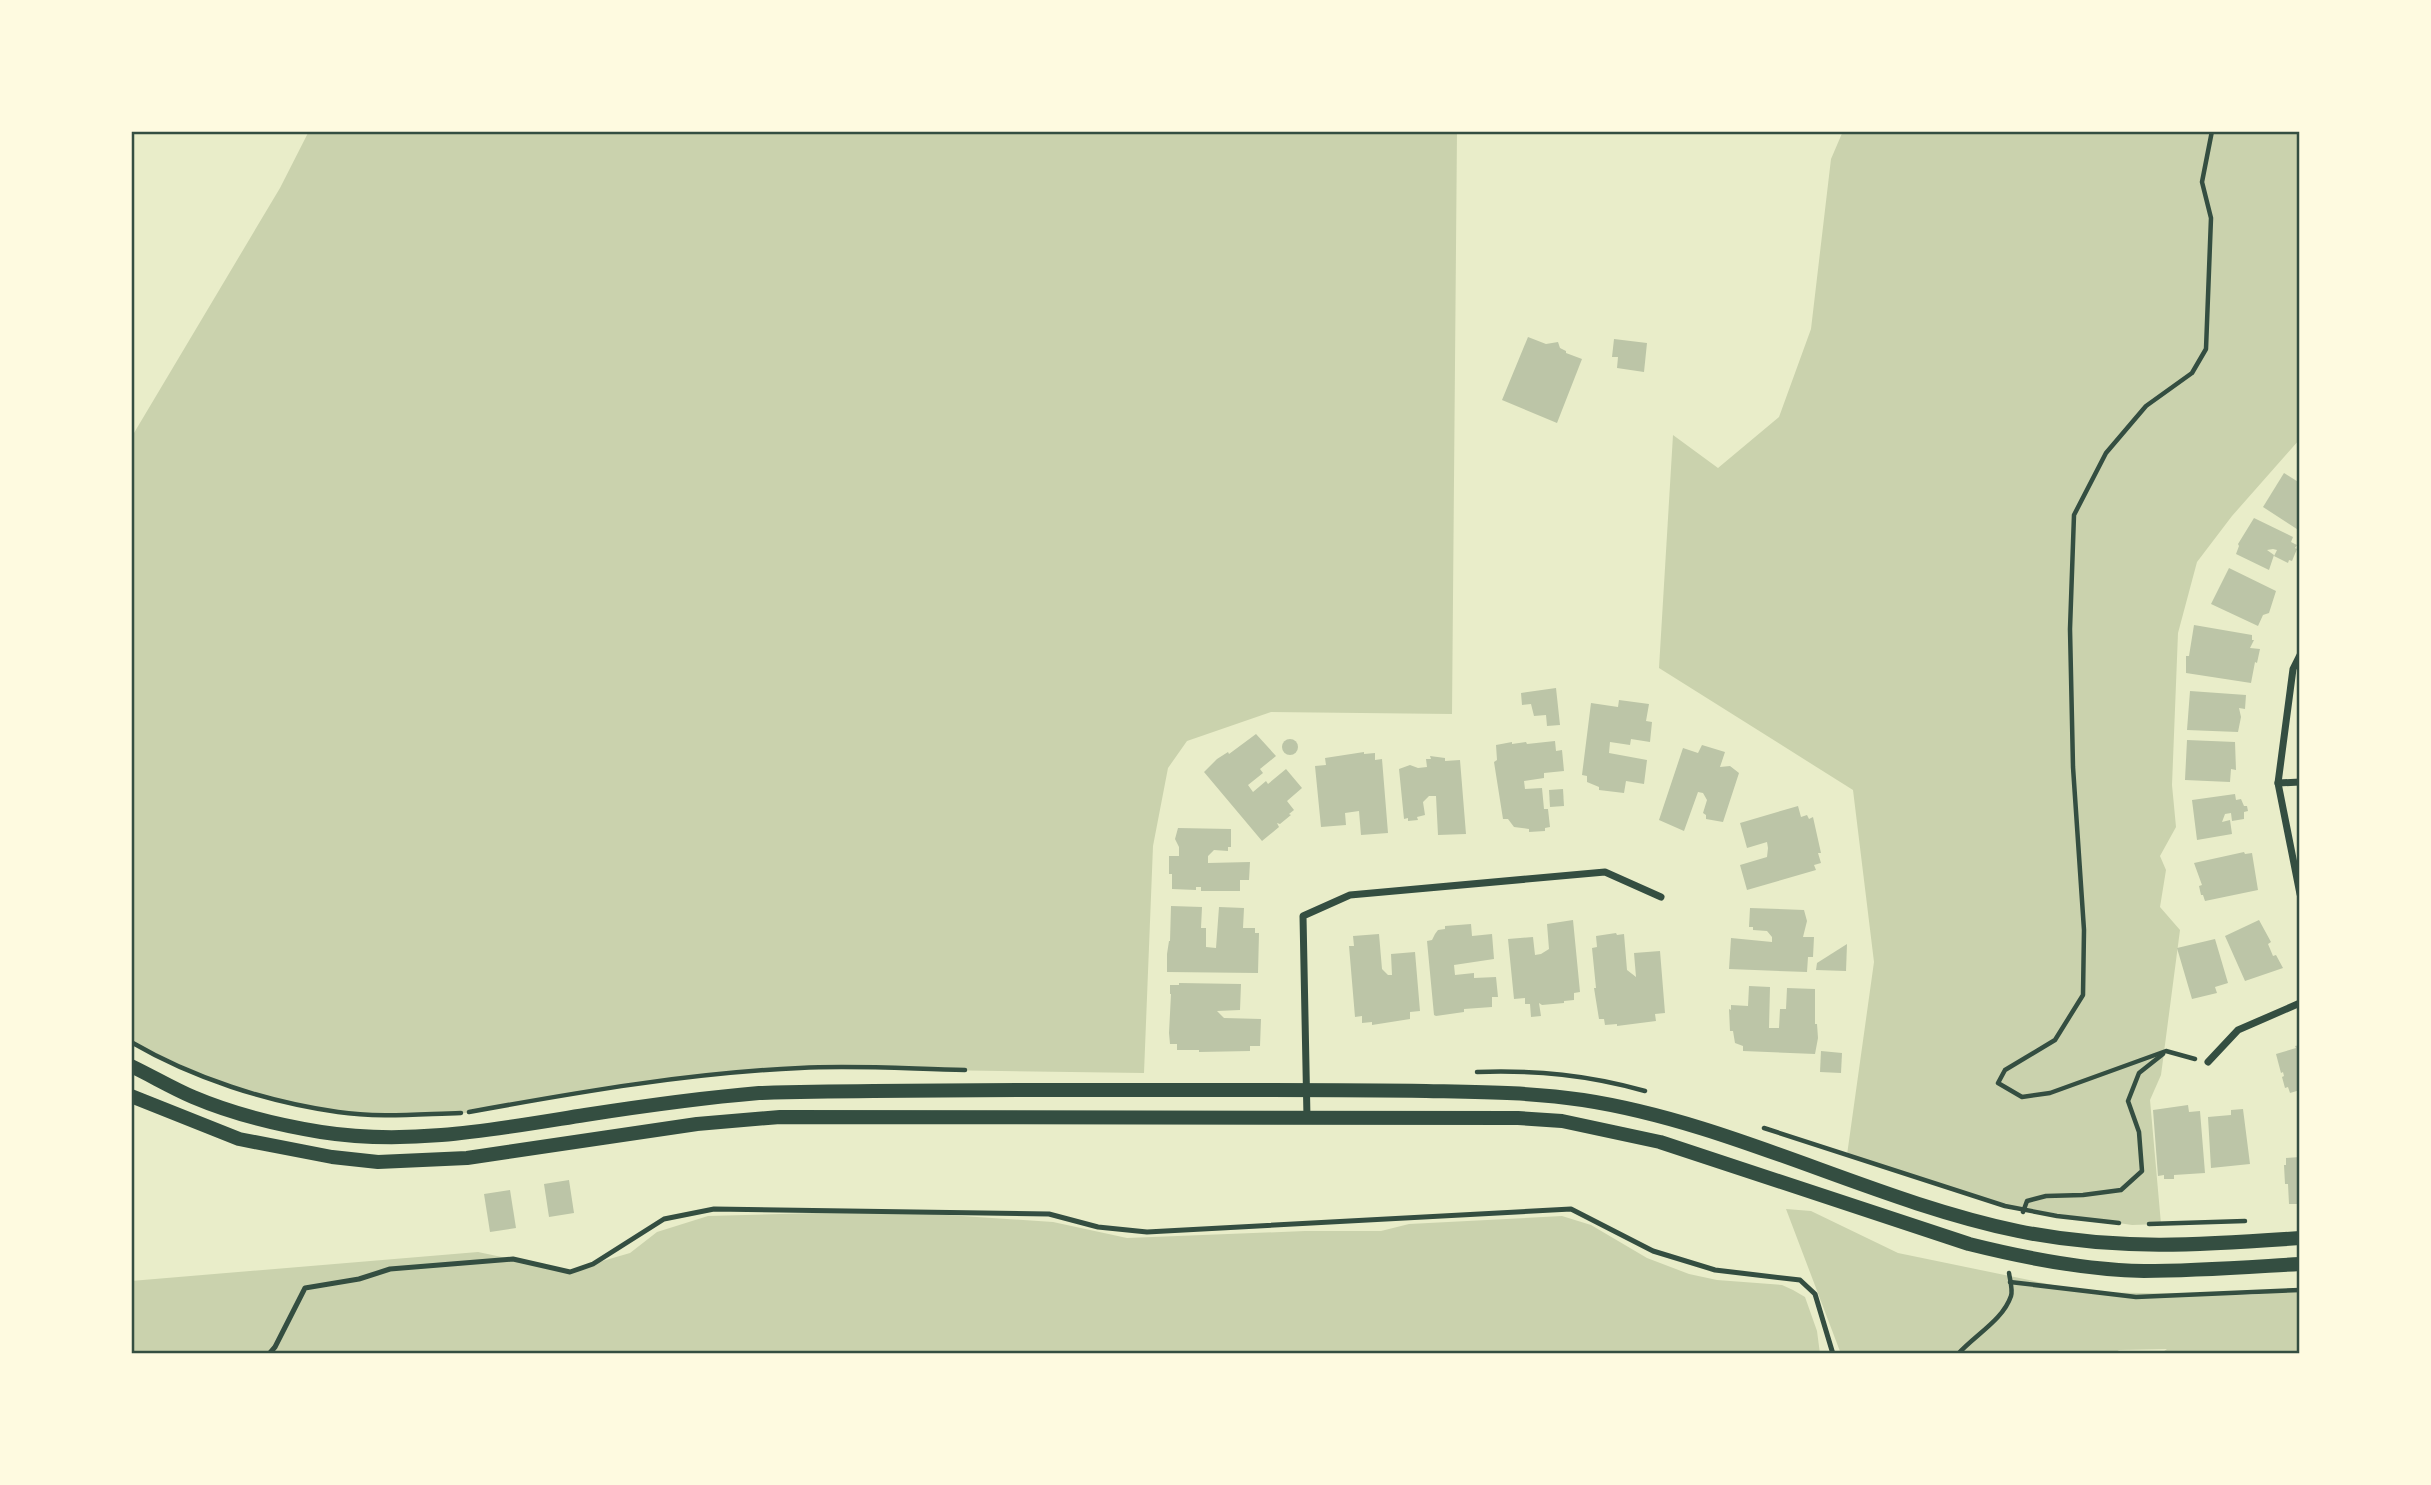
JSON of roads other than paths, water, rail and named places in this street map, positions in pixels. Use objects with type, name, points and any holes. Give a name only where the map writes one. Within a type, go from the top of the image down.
[{"type":"main road","points":[[131,1066],[191,1097],[228,1110],[322,1132],[410,1137],[470,1133],[678,1101],[759,1093],[1307,1090],[1532,1094],[1629,1109],[1697,1128],[1944,1212],[2019,1231],[2091,1242],[2143,1246],[2197,1246],[2300,1238]]},
{"type":"main road","points":[[131,1096],[239,1139],[332,1157],[377,1162],[467,1158],[697,1124],[780,1117],[1518,1118],[1562,1121],[1660,1142],[1969,1244],[2014,1255],[2143,1271],[2300,1264]]},
{"type":"street","points":[[2300,655],[2293,669],[2278,783],[2300,894]]},
{"type":"street","points":[[2278,783],[2300,782]]},
{"type":"street","points":[[1307,1118],[1303,916],[1350,895],[1605,872],[1661,897]]},
{"type":"street","points":[[2208,1062],[2238,1030],[2300,1003]]},
{"type":"lane","points":[[269,1354],[275,1348],[305,1288],[359,1279],[390,1269],[513,1259],[570,1272],[593,1264],[664,1220],[714,1209],[1049,1214],[1098,1227],[1147,1232],[1571,1209],[1653,1251],[1715,1270],[1800,1280],[1815,1294],[1833,1354]]}]
